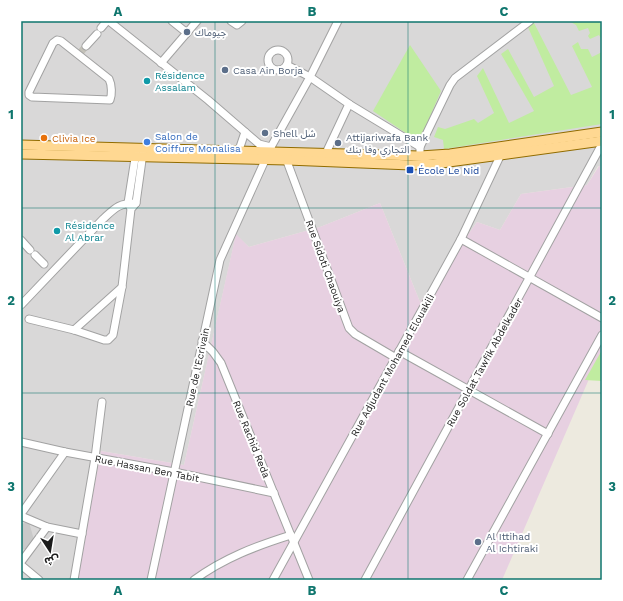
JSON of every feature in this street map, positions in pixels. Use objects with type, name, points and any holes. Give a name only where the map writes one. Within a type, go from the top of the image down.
[{"type":"main road","points":[[21,154],[270,150],[285,156],[412,165],[434,164],[602,132]]},
{"type":"main road","points":[[21,145],[264,161],[285,156],[326,153],[420,151],[450,154],[602,140]]},
{"type":"street","points":[[86,46],[108,21],[162,63],[259,144],[270,150]]},
{"type":"street","points":[[172,21],[187,34]]},
{"type":"street","points":[[162,63],[198,21]]},
{"type":"street","points":[[231,21],[237,25],[242,21]]},
{"type":"street","name":"Rue de l'Ecrivain","points":[[151,580],[222,253],[264,161],[310,77],[338,21]]},
{"type":"street","points":[[287,65],[310,77],[420,151],[450,85],[455,78],[530,21]]},
{"type":"street","points":[[55,41],[61,41],[79,54],[109,80],[111,84],[110,100],[32,97],[29,95],[29,92],[55,41]]},
{"type":"street","points":[[326,153],[349,104]]},
{"type":"street","points":[[238,150],[245,132]]},
{"type":"street","name":"Rue Soldat Tawfik Abdelkader","points":[[365,580],[602,144]]},
{"type":"street","name":"Rue Adjudant Mohamed Elouakili","points":[[273,580],[292,539],[398,355],[461,239],[503,150]]},
{"type":"street","points":[[21,305],[102,219],[121,204],[130,206],[136,203],[140,153]]},
{"type":"street","points":[[29,319],[74,330],[104,340],[111,339],[122,287],[130,206],[140,153]]},
{"type":"street","name":"Rue Sidoti Chaouiya","points":[[285,156],[349,328],[354,334],[469,389],[548,434]]},
{"type":"street","points":[[461,239],[602,318]]},
{"type":"street","points":[[21,240],[44,264]]},
{"type":"street","points":[[74,330],[122,287]]},
{"type":"street","points":[[467,580],[602,335]]},
{"type":"street","name":"Rue Rachid Reda","points":[[202,341],[217,357],[220,363],[309,580]]},
{"type":"street","points":[[74,580],[95,458],[102,402]]},
{"type":"street","name":"Rue Hassan Ben Tabit","points":[[22,444],[174,472],[274,493]]},
{"type":"street","points":[[65,452],[21,515],[47,527],[82,534]]},
{"type":"street","points":[[21,562],[47,527]]},
{"type":"street","points":[[194,580],[219,563],[241,553],[259,546],[292,539]]},
{"type":"street","points":[[21,565],[40,580]]},
{"type":"shaded area","points":[[21,21],[602,21],[602,167],[598,166],[587,185],[521,194],[500,230],[477,222],[420,302],[380,203],[320,227],[249,247],[236,235],[184,465],[101,451],[77,580],[21,580]]},
{"type":"shaded area","points":[[599,166],[602,167],[602,349],[502,580],[77,580],[101,451],[184,465],[236,234],[249,247],[320,227],[380,203],[420,302],[477,222],[500,230],[521,194],[587,185]]},
{"type":"shaded area","points":[[29,522],[34,540],[30,542],[31,545],[28,545],[29,548],[21,550],[21,524]]},
{"type":"green space","points":[[533,21],[571,95],[592,87],[572,46],[578,42],[581,49],[588,49],[592,57],[602,52],[602,124],[444,149],[443,140],[434,137],[438,127],[445,129],[474,119],[478,123],[494,113],[477,76],[483,68],[509,123],[534,111],[501,54],[508,49],[534,97],[554,86],[527,25]]},
{"type":"green space","points":[[569,21],[598,21],[602,26],[602,40],[599,35],[590,39],[588,36],[590,33],[588,28],[579,31],[576,25]]},
{"type":"green space","points":[[410,45],[441,91],[419,142],[373,111]]},
{"type":"green space","points":[[602,350],[602,381],[585,380]]},
{"type":"tunnel","points":[[80,53],[86,46]]},
{"type":"place","name":"جيوماك","points":[[187,32]]},
{"type":"place","name":"Casa Ain Borja","points":[[225,70]]},
{"type":"place","name":"Résidence Assalam","points":[[147,81]]},
{"type":"place","name":"Shell شل","points":[[265,133]]},
{"type":"place","name":"Clivia Ice","points":[[44,138]]},
{"type":"place","name":"Salon de Coiffure Monalisa","points":[[147,142]]},
{"type":"place","name":"Attijariwafa Bank التجاري وفا بنك","points":[[338,143]]},
{"type":"place","name":"École Le Nid","points":[[410,170]]},
{"type":"place","name":"Résidence Al Abrar","points":[[57,231]]},
{"type":"place","name":"Al Ittihad Al Ichtiraki","points":[[478,542]]}]
